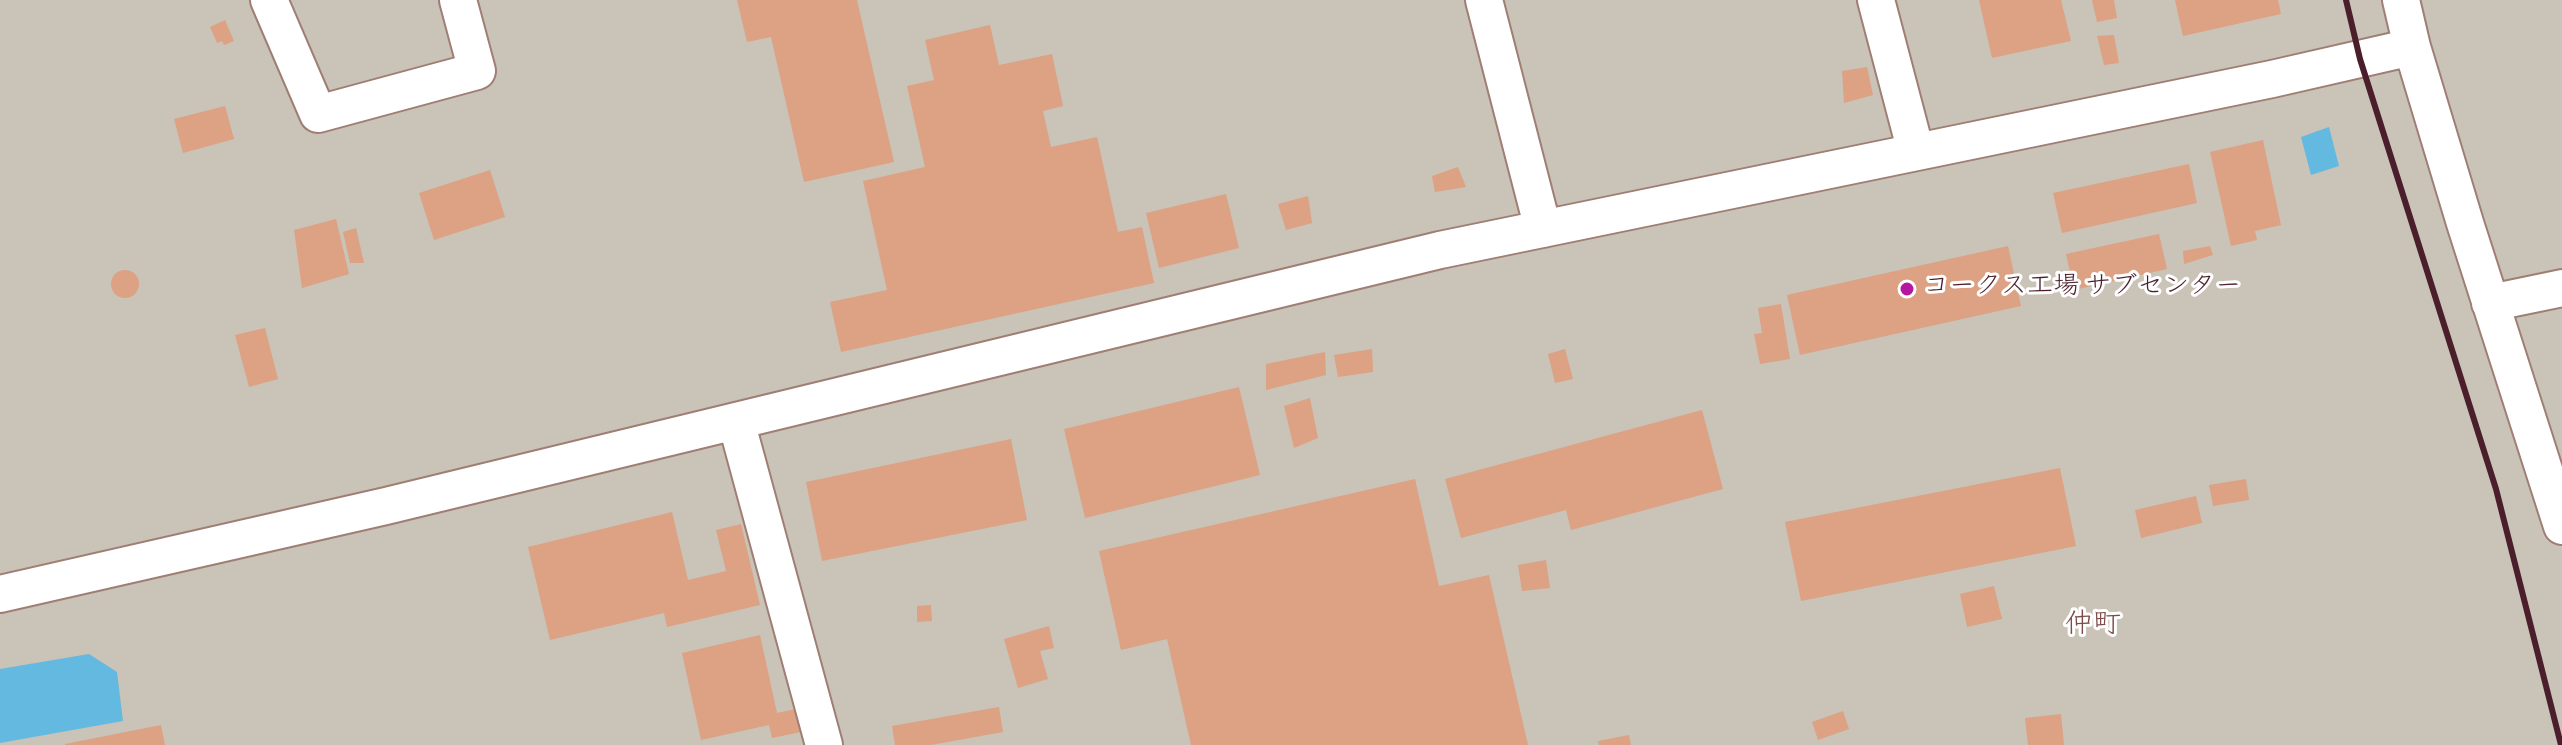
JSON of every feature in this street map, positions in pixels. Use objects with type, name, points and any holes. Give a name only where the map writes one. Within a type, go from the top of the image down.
[{"type":"lane","points":[[269,0],[318,114],[477,71],[458,0]]},
{"type":"lane","points":[[1484,0],[1543,229]]},
{"type":"lane","points":[[1876,0],[1916,152]]},
{"type":"lane","points":[[2401,0],[2412,47],[2490,303],[2562,526]]},
{"type":"lane","points":[[0,594],[386,506],[1440,250],[2272,79],[2412,47]]},
{"type":"lane","points":[[2490,303],[2562,288]]},
{"type":"lane","points":[[736,421],[824,745]]},
{"type":"shaded area","points":[[0,0],[2562,0],[2562,745],[0,745]]},
{"type":"water","points":[[2329,127],[2339,166],[2311,175],[2301,137]]},
{"type":"water","points":[[89,654],[117,672],[123,721],[0,743],[0,669]]},
{"type":"building","points":[[737,0],[857,0],[894,162],[804,182],[771,37],[747,42]]},
{"type":"building","points":[[1979,0],[2061,0],[2071,41],[1992,58]]},
{"type":"building","points":[[2092,0],[2114,0],[2117,18],[2097,22]]},
{"type":"building","points":[[2175,0],[2278,0],[2281,14],[2183,36]]},
{"type":"building","points":[[225,20],[234,41],[224,45],[222,41],[217,43],[210,27]]},
{"type":"building","points":[[990,25],[999,65],[1052,54],[1063,106],[1043,111],[1051,147],[1097,137],[1118,232],[1142,227],[1154,283],[841,352],[830,302],[887,290],[863,181],[925,167],[907,86],[934,80],[925,40]]},
{"type":"building","points":[[2114,35],[2119,63],[2104,65],[2097,36]]},
{"type":"building","points":[[1867,67],[1873,95],[1844,103],[1842,71]]},
{"type":"building","points":[[225,106],[234,139],[183,153],[174,119]]},
{"type":"building","points":[[2263,140],[2281,225],[2255,231],[2257,240],[2231,246],[2210,152]]},
{"type":"building","points":[[2189,164],[2197,203],[2062,233],[2053,193]]},
{"type":"building","points":[[1458,167],[1466,187],[1435,192],[1432,176]]},
{"type":"building","points":[[490,170],[505,217],[434,240],[419,193]]},
{"type":"building","points":[[1226,194],[1239,248],[1159,268],[1146,213]]},
{"type":"building","points":[[1308,196],[1312,223],[1286,230],[1278,204]]},
{"type":"building","points":[[336,219],[349,274],[302,288],[294,230]]},
{"type":"building","points":[[356,228],[364,263],[350,263],[343,232]]},
{"type":"building","points":[[2159,234],[2167,269],[2074,290],[2066,254]]},
{"type":"building","points":[[2008,246],[2021,306],[1800,355],[1787,295]]},
{"type":"building","points":[[2210,246],[2213,255],[2184,264],[2183,251]]},
{"type":"building","points":[[125,270],[135,274],[139,284],[135,294],[125,298],[115,294],[111,284],[115,274]]},
{"type":"building","points":[[1781,304],[1790,359],[1760,364],[1754,334],[1762,333],[1758,308]]},
{"type":"building","points":[[265,328],[278,379],[249,387],[235,335]]},
{"type":"building","points":[[1372,349],[1373,372],[1338,377],[1334,355]]},
{"type":"building","points":[[1565,349],[1573,379],[1555,383],[1548,354]]},
{"type":"building","points":[[1325,352],[1326,375],[1266,390],[1266,364]]},
{"type":"building","points":[[1239,387],[1260,475],[1085,518],[1064,429]]},
{"type":"building","points":[[1310,398],[1318,438],[1294,448],[1284,406]]},
{"type":"building","points":[[1702,410],[1723,489],[1571,530],[1566,510],[1461,538],[1445,479]]},
{"type":"building","points":[[1011,439],[1027,520],[822,561],[806,482]]},
{"type":"building","points":[[2060,468],[2076,546],[1801,601],[1785,522]]},
{"type":"building","points":[[1415,479],[1439,586],[1489,575],[1528,745],[1191,745],[1167,639],[1121,650],[1099,551]]},
{"type":"building","points":[[2246,479],[2249,500],[2213,506],[2209,485]]},
{"type":"building","points":[[2196,496],[2202,523],[2141,538],[2135,510]]},
{"type":"building","points":[[672,512],[688,580],[726,571],[716,530],[741,524],[760,605],[667,627],[664,613],[550,640],[528,547]]},
{"type":"building","points":[[1546,560],[1550,588],[1522,591],[1518,565]]},
{"type":"building","points":[[1994,586],[2002,619],[1967,627],[1960,594]]},
{"type":"building","points":[[931,605],[932,621],[917,622],[917,606]]},
{"type":"building","points":[[1049,626],[1054,648],[1040,651],[1048,679],[1018,688],[1004,639]]},
{"type":"building","points":[[760,635],[777,713],[796,709],[801,732],[772,738],[769,725],[701,740],[682,653]]},
{"type":"building","points":[[999,707],[1003,732],[931,745],[895,745],[892,726]]},
{"type":"building","points":[[1843,711],[1849,729],[1818,740],[1812,722]]},
{"type":"building","points":[[2061,714],[2064,745],[2028,745],[2025,718]]},
{"type":"building","points":[[161,725],[165,745],[65,745],[65,744]]},
{"type":"building","points":[[1629,735],[1631,745],[1599,745],[1598,741]]},
{"type":"railway","points":[[2346,0],[2360,59],[2496,489],[2561,745]]},
{"type":"place","name":"コークス工場 サブセンター","points":[[1907,289]]},
{"type":"district","name":"仲町","points":[[2093,628]]}]
